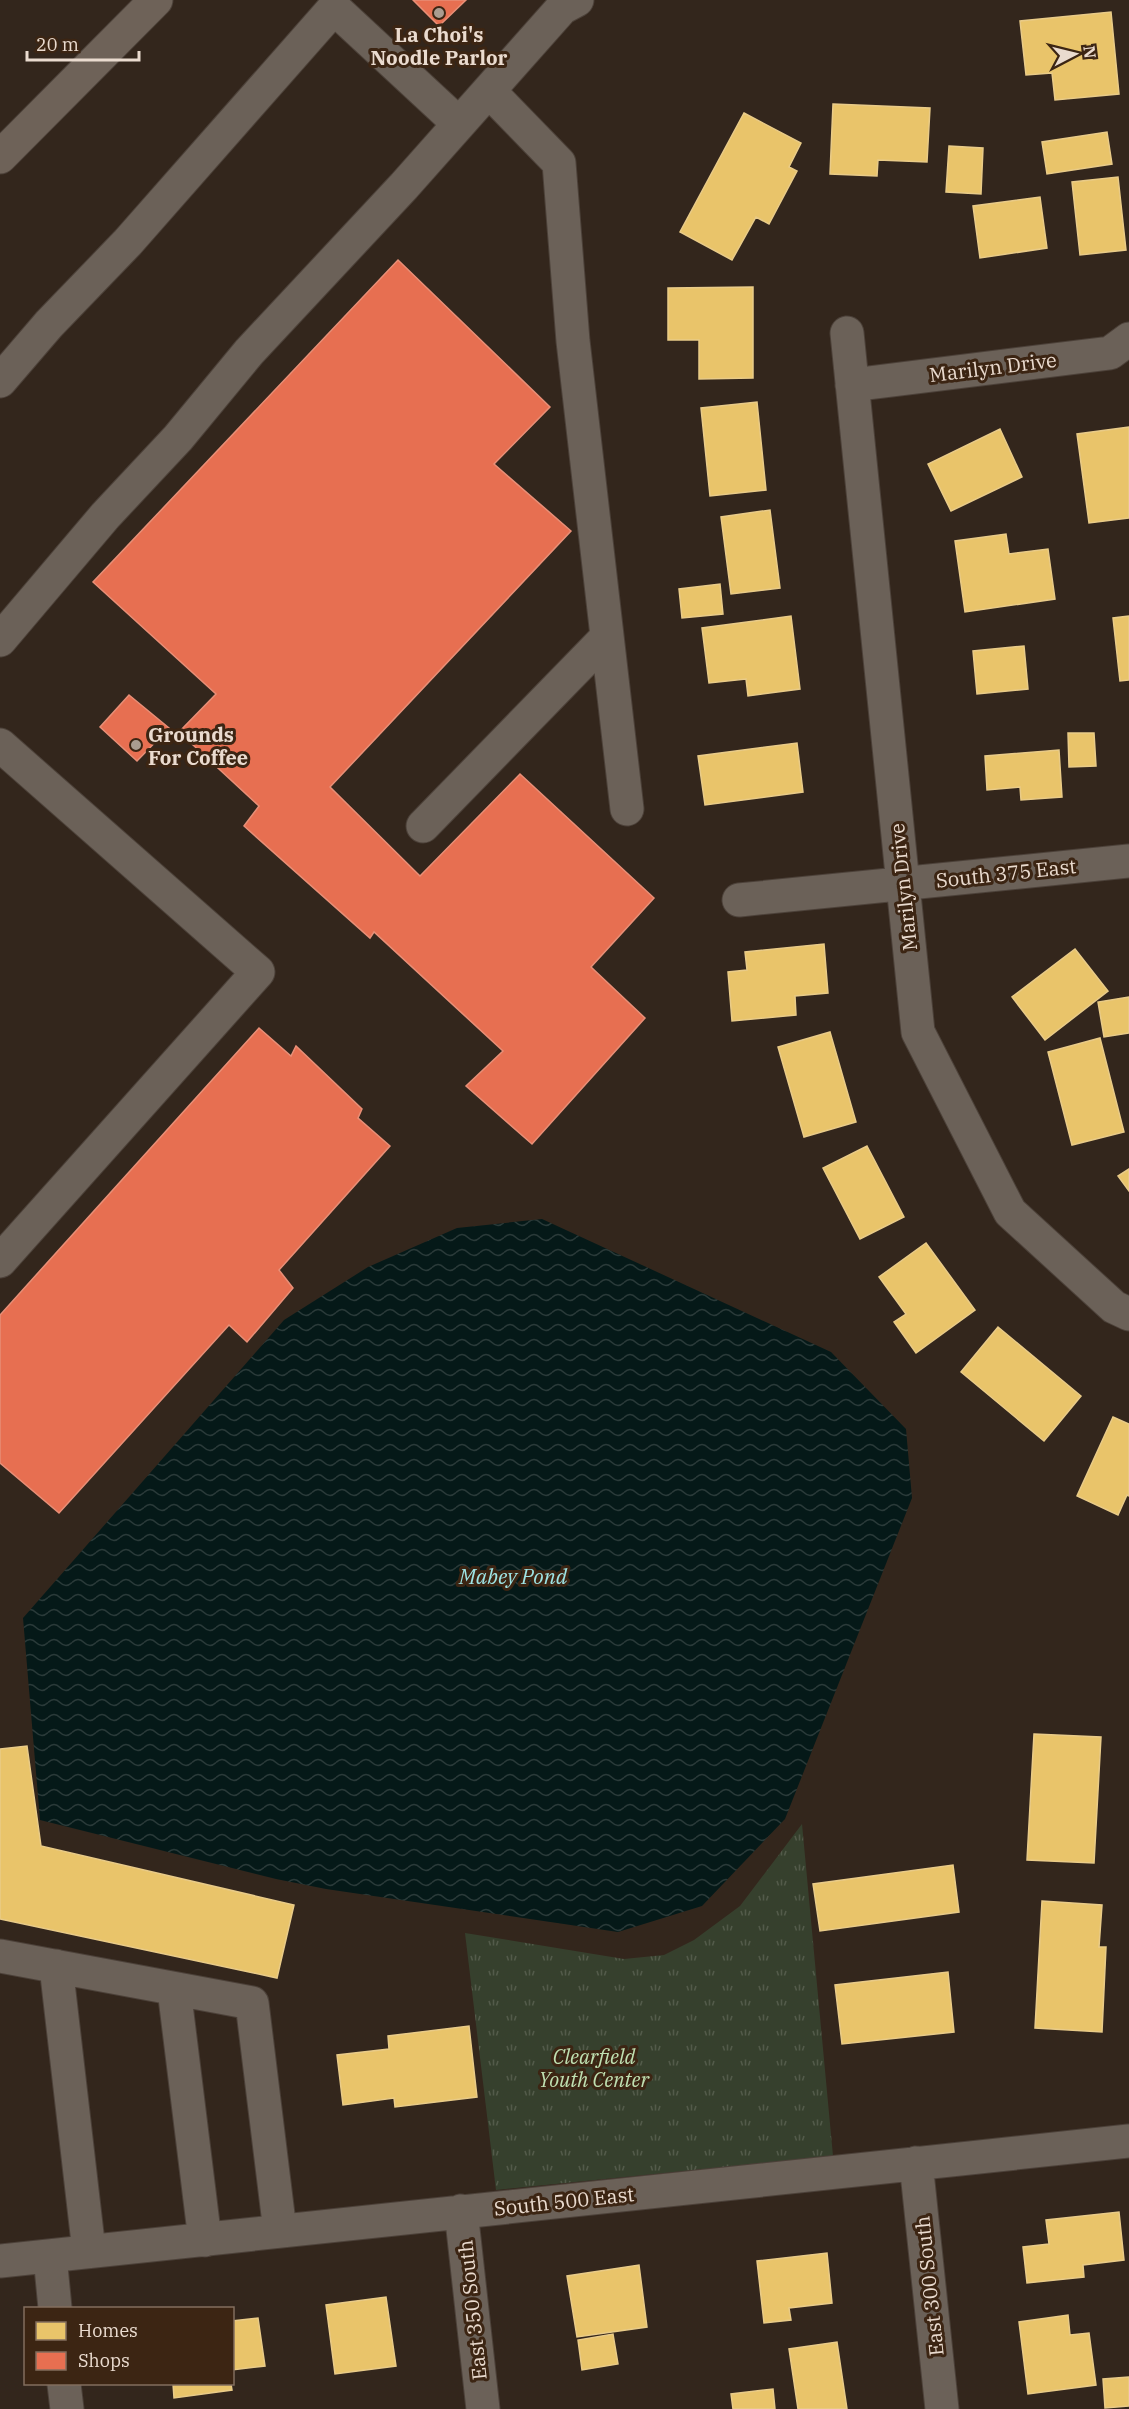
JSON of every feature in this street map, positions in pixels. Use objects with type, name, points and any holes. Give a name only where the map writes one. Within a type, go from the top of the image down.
[{"type":"main road","points":[[0,157],[156,0]]},
{"type":"street","points":[[0,640],[105,516],[178,438],[249,352],[397,194],[562,9],[577,0]]},
{"type":"street","points":[[0,381],[49,324],[128,242],[330,4],[458,123]]},
{"type":"street","points":[[489,92],[559,163],[573,341],[627,808]]},
{"type":"street","name":"Marilyn Drive","points":[[847,333],[918,1032],[1010,1212],[1114,1307],[1129,1314]]},
{"type":"street","name":"Marilyn Drive","points":[[852,385],[1110,352],[1129,339]]},
{"type":"street","points":[[423,826],[608,637]]},
{"type":"street","points":[[0,745],[258,972],[0,1261]]},
{"type":"street","name":"South 375 East","points":[[739,900],[1129,861]]},
{"type":"street","points":[[0,1956],[252,2003],[280,2231]]},
{"type":"street","points":[[56,1966],[89,2251]]},
{"type":"street","points":[[174,1989],[205,2240]]},
{"type":"street","name":"South 500 East","points":[[0,2260],[1129,2141]]},
{"type":"street","name":"East 300 South","points":[[916,2163],[942,2409]]},
{"type":"street","name":"East 350 South","points":[[461,2211],[483,2409]]},
{"type":"street","points":[[50,2256],[55,2307]]},
{"type":"street","points":[[64,2385],[67,2409]]},
{"type":"green space","name":"Clearfield Youth Center","points":[[802,1824],[833,2156],[496,2190],[465,1933],[624,1959],[664,1955],[694,1940],[740,1906]]},
{"type":"water","name":"Mabey Pond","points":[[542,1219],[831,1352],[906,1429],[912,1498],[785,1819],[702,1906],[618,1932],[326,1889],[276,1879],[40,1820],[23,1618],[284,1320],[368,1267],[457,1228]]},
{"type":"building: Homes","points":[[1111,12],[1119,94],[1055,100],[1052,73],[1026,75],[1020,21]]},
{"type":"building: Homes","points":[[833,104],[930,108],[927,162],[878,160],[877,176],[830,174]]},
{"type":"building: Homes","points":[[744,113],[801,143],[789,167],[797,171],[769,224],[756,217],[732,260],[680,232]]},
{"type":"building: Homes","points":[[1107,132],[1112,164],[1047,174],[1042,142]]},
{"type":"building: Homes","points":[[949,146],[983,148],[981,194],[946,192]]},
{"type":"building: Homes","points":[[1118,177],[1126,250],[1080,255],[1072,182]]},
{"type":"building: Homes","points":[[1040,197],[1047,248],[980,258],[973,206]]},
{"type":"building: Homes","points":[[753,287],[753,378],[699,379],[699,340],[668,340],[668,288]]},
{"type":"building: Homes","points":[[757,402],[766,490],[710,496],[701,408]]},
{"type":"building: Homes","points":[[1129,427],[1129,518],[1089,523],[1077,434]]},
{"type":"building: Homes","points":[[1000,429],[1022,477],[951,511],[928,464]]},
{"type":"building: Homes","points":[[770,510],[780,588],[731,594],[721,517]]},
{"type":"building: Homes","points":[[1006,534],[1009,554],[1048,549],[1055,599],[965,612],[955,541]]},
{"type":"building: Homes","points":[[720,584],[723,614],[682,618],[679,589]]},
{"type":"building: Homes","points":[[791,616],[800,689],[748,696],[746,679],[709,683],[702,628]]},
{"type":"building: Homes","points":[[1129,616],[1129,680],[1120,681],[1113,618]]},
{"type":"building: Homes","points":[[1024,646],[1028,689],[977,694],[973,651]]},
{"type":"building: Homes","points":[[1068,733],[1094,733],[1096,766],[1069,767]]},
{"type":"building: Homes","points":[[797,743],[803,792],[705,805],[698,756]]},
{"type":"building: Homes","points":[[1059,750],[1062,797],[1021,800],[1020,787],[987,790],[985,756]]},
{"type":"building: Homes","points":[[824,944],[828,993],[795,996],[796,1015],[732,1021],[728,972],[747,970],[745,952]]},
{"type":"building: Homes","points":[[1075,949],[1108,991],[1045,1040],[1012,997]]},
{"type":"building: Homes","points":[[1129,997],[1129,1033],[1104,1037],[1098,1002]]},
{"type":"building: Homes","points":[[830,1032],[856,1122],[804,1137],[778,1047]]},
{"type":"building: Homes","points":[[1100,1038],[1124,1132],[1072,1145],[1048,1052]]},
{"type":"building: Homes","points":[[867,1146],[904,1217],[860,1239],[823,1168]]},
{"type":"building: Homes","points":[[1129,1169],[1129,1191],[1118,1176]]},
{"type":"building: Homes","points":[[926,1243],[975,1310],[916,1353],[894,1322],[906,1314],[879,1277]]},
{"type":"building: Homes","points":[[998,1327],[1081,1396],[1044,1441],[961,1372]]},
{"type":"building: Homes","points":[[1113,1417],[1129,1424],[1129,1496],[1127,1495],[1118,1515],[1077,1496]]},
{"type":"building: Homes","points":[[1034,1734],[1101,1737],[1094,1863],[1027,1860]]},
{"type":"building: Homes","points":[[27,1746],[41,1846],[294,1905],[277,1978],[0,1919],[0,1749]]},
{"type":"building: Homes","points":[[953,1865],[959,1912],[820,1931],[813,1884]]},
{"type":"building: Homes","points":[[1042,1901],[1102,1905],[1099,1947],[1106,1947],[1102,2032],[1035,2028]]},
{"type":"building: Homes","points":[[948,1972],[954,2032],[842,2044],[835,1985]]},
{"type":"building: Homes","points":[[469,2026],[477,2097],[395,2107],[394,2098],[343,2105],[337,2055],[389,2049],[388,2036]]},
{"type":"building: Homes","points":[[1119,2212],[1124,2260],[1083,2265],[1084,2277],[1027,2283],[1023,2247],[1049,2244],[1046,2220]]},
{"type":"building: Homes","points":[[827,2253],[832,2303],[789,2308],[791,2320],[764,2323],[757,2261]]},
{"type":"building: Homes","points":[[639,2265],[647,2327],[577,2337],[567,2276]]},
{"type":"building: Homes","points":[[386,2297],[396,2366],[335,2374],[326,2305]]},
{"type":"building: Homes","points":[[1068,2315],[1070,2335],[1089,2333],[1096,2385],[1028,2394],[1019,2322]]},
{"type":"building: Homes","points":[[258,2318],[265,2366],[234,2370],[234,2321]]},
{"type":"building: Homes","points":[[613,2334],[618,2364],[582,2370],[578,2340]]},
{"type":"building: Homes","points":[[837,2342],[847,2409],[798,2409],[789,2349]]},
{"type":"building: Homes","points":[[1129,2377],[1129,2406],[1105,2408],[1103,2379]]},
{"type":"building: Homes","points":[[173,2385],[231,2385],[232,2390],[174,2398]]},
{"type":"building: Homes","points":[[773,2389],[775,2409],[733,2409],[731,2394]]},
{"type":"building: Shops","name":"La Choi's Noodle Parlor","points":[[413,0],[466,0],[439,26]]},
{"type":"building: Shops","points":[[398,260],[550,407],[494,464],[571,531],[330,787],[420,876],[520,774],[654,898],[591,967],[645,1018],[532,1144],[466,1086],[503,1051],[374,932],[370,938],[244,826],[259,806],[179,732],[216,694],[93,582]]},
{"type":"building: Shops","name":"Grounds For Coffee","points":[[129,695],[169,728],[137,761],[100,727]]},
{"type":"building: Shops","points":[[259,1028],[291,1056],[296,1046],[362,1109],[358,1118],[390,1146],[279,1270],[293,1288],[247,1342],[229,1325],[59,1513],[0,1463],[0,1315]]},
{"type":"place","name":"La Choi's Noodle Parlor","points":[[439,13]]},
{"type":"place","name":"Grounds For Coffee","points":[[136,745]]}]
